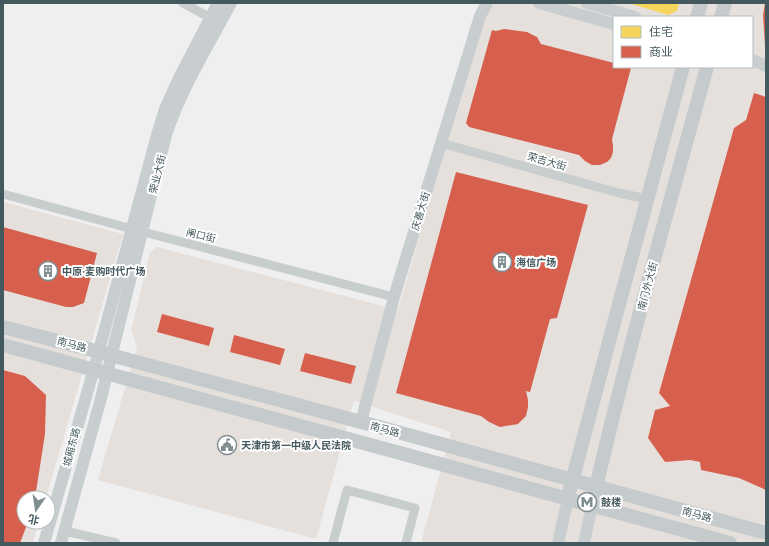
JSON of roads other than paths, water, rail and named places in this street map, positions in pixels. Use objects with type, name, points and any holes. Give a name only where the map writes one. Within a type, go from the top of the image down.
[{"type":"main road","points":[[696,16],[701,3]]},
{"type":"main road","points":[[721,16],[725,3]]},
{"type":"main road","points":[[568,499],[683,68]]},
{"type":"main road","name":"南门外大街","points":[[592,506],[607,438],[707,68]]},
{"type":"main road","name":"南马路","points":[[3,327],[361,422],[766,533]]},
{"type":"main road","name":"南马路","points":[[3,345],[100,370],[730,543]]},
{"type":"street","points":[[183,3],[211,18]]},
{"type":"street","name":"荣业大街","points":[[137,230],[157,135],[165,109],[178,78],[218,3]]},
{"type":"street","name":"荣业大街","points":[[105,353],[137,230],[171,122],[185,90],[231,3]]},
{"type":"street","name":"庆善大街","points":[[361,422],[394,296],[480,16],[487,3]]},
{"type":"street","points":[[539,3],[613,24]]},
{"type":"street","points":[[587,3],[632,16]]},
{"type":"street","points":[[753,60],[766,66]]},
{"type":"street","name":"荣吉大街","points":[[441,143],[619,193],[647,199]]},
{"type":"street","name":"闸口街","points":[[3,194],[394,296]]},
{"type":"street","name":"城厢东路","points":[[44,543],[105,353]]},
{"type":"street","name":"城厢东路","points":[[61,543],[65,531],[100,370]]},
{"type":"street","points":[[333,543],[347,490],[415,508],[406,543]]},
{"type":"street","points":[[558,543],[568,499]]},
{"type":"street","points":[[584,543],[592,506]]},
{"type":"street","points":[[65,531],[116,543]]},
{"type":"place","name":"海信广场","points":[[502,262]]},
{"type":"place","name":"中原·麦购时代广场","points":[[48,271]]},
{"type":"place","name":"天津市第一中级人民法院","points":[[227,445]]},
{"type":"place","name":"鼓楼","points":[[587,502]]}]
